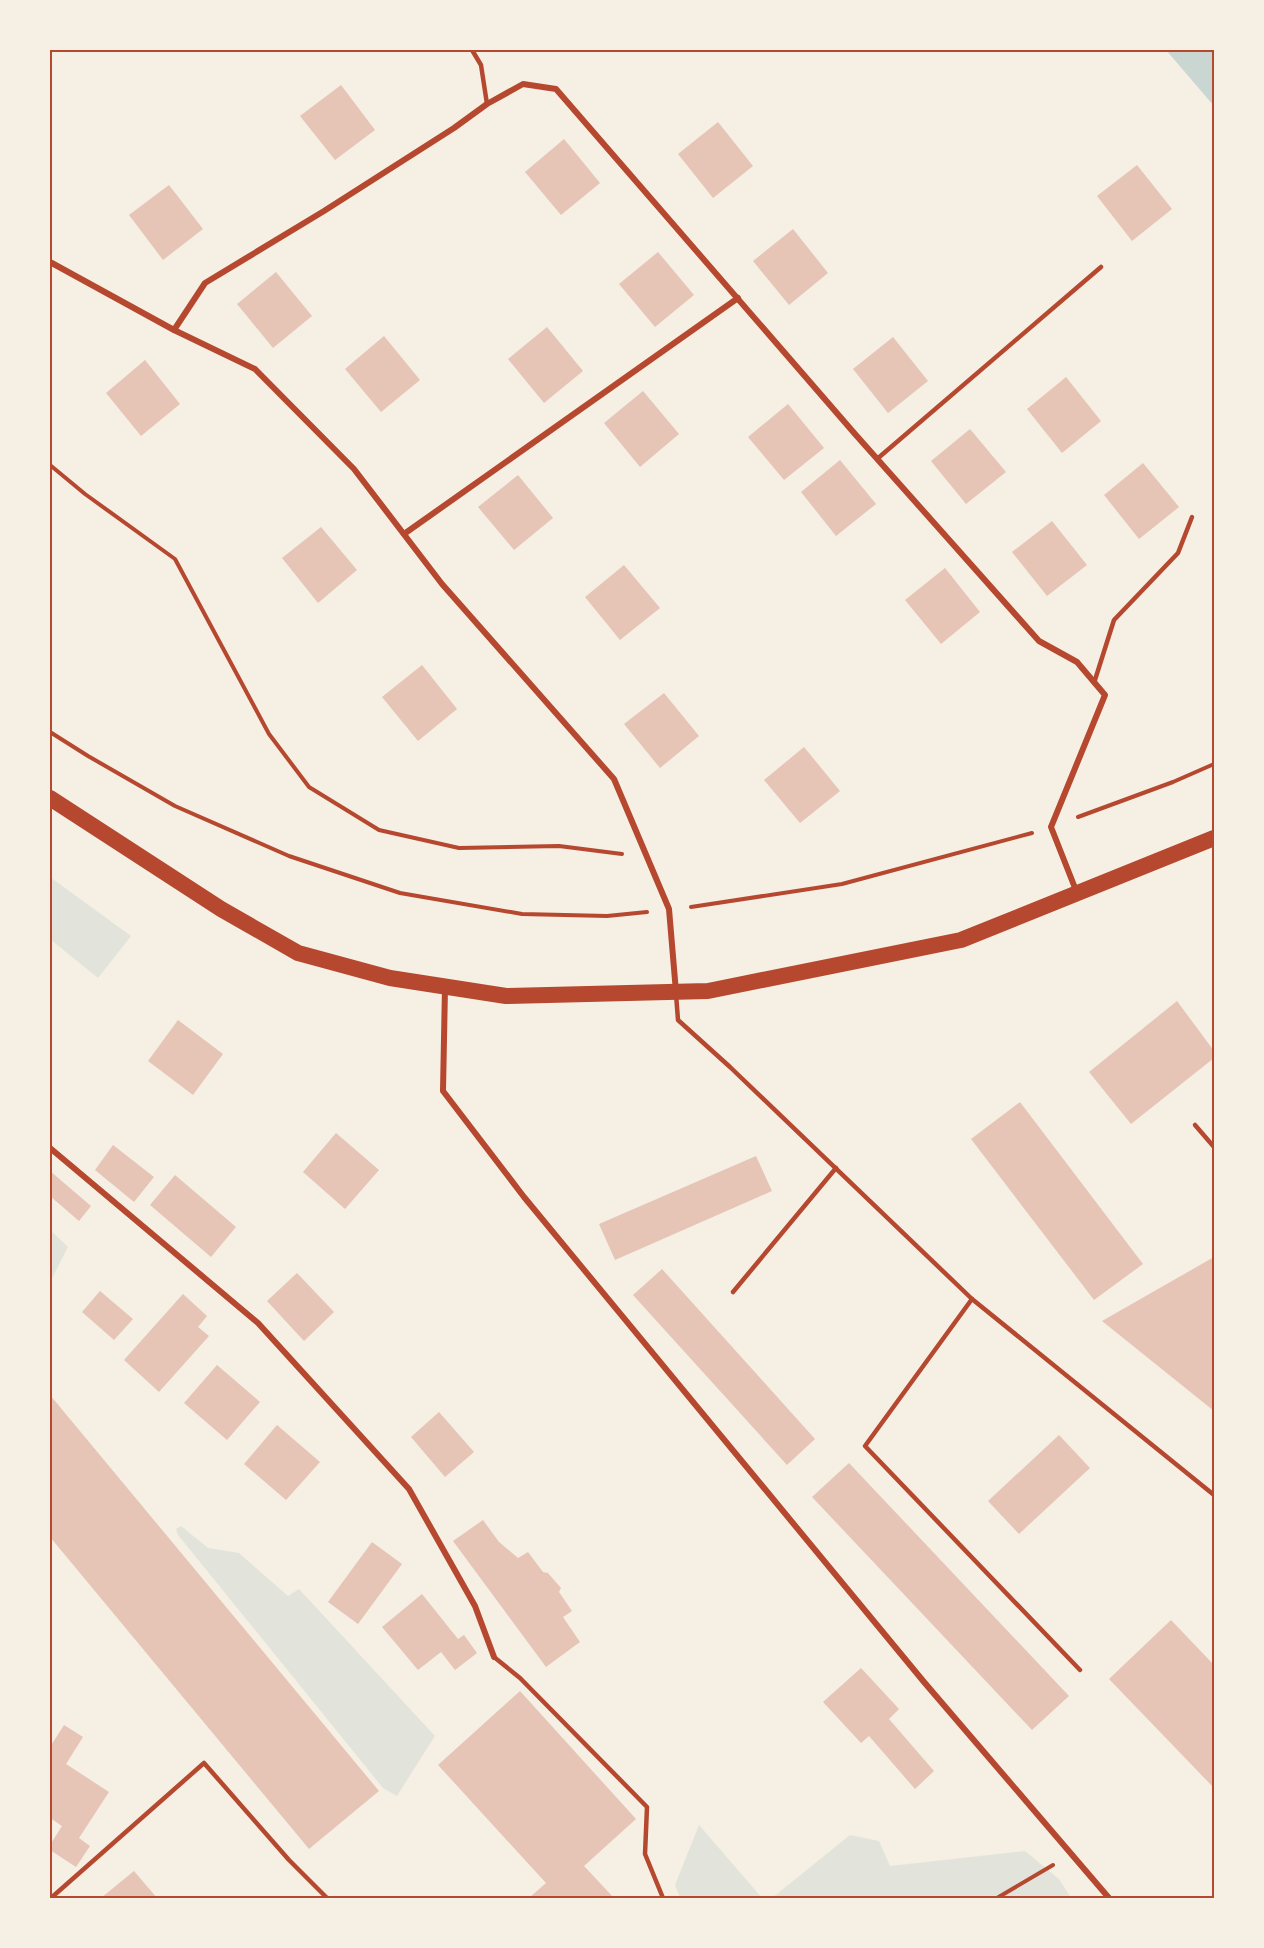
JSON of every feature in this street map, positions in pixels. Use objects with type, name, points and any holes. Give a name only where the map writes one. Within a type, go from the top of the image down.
[{"type":"highway","points":[[50,798],[221,909],[298,953],[390,978],[506,996],[708,991],[961,940],[1215,838]]},
{"type":"street","points":[[174,330],[205,283],[324,211],[454,128],[487,104],[523,84],[556,89],[877,459],[1039,641],[1077,662],[1105,695],[1051,827],[1077,894]]},
{"type":"street","points":[[50,262],[174,330],[255,369],[354,469],[442,584],[614,779],[669,909],[676,992]]},
{"type":"street","points":[[404,534],[738,298]]},
{"type":"street","points":[[445,987],[443,1091],[524,1197],[924,1682],[1109,1899]]},
{"type":"street","points":[[50,1148],[258,1323],[409,1489],[475,1606],[494,1657]]},
{"type":"lane","points":[[472,50],[481,65],[487,104]]},
{"type":"lane","points":[[877,459],[1101,267]]},
{"type":"lane","points":[[1094,683],[1114,620],[1178,553],[1192,517]]},
{"type":"lane","points":[[676,992],[678,1020],[972,1299],[1215,1495]]},
{"type":"lane","points":[[1195,1125],[1215,1147]]},
{"type":"lane","points":[[733,1292],[836,1168]]},
{"type":"lane","points":[[972,1299],[865,1446],[1080,1670]]},
{"type":"lane","points":[[494,1657],[520,1678],[647,1807],[645,1854],[663,1899]]},
{"type":"lane","points":[[51,1899],[204,1763],[289,1860],[327,1899]]},
{"type":"path","points":[[50,465],[85,494],[175,559],[269,735],[309,787],[379,830],[459,848],[559,846],[647,858]]},
{"type":"path","points":[[842,884],[843,890]]},
{"type":"path","points":[[998,1899],[1071,1854]]},
{"type":"shaded area","points":[[1166,50],[1214,50],[1214,106]]},
{"type":"shaded area","points":[[50,877],[131,936],[98,978],[50,939]]},
{"type":"shaded area","points":[[50,1230],[68,1247],[50,1282]]},
{"type":"shaded area","points":[[181,1526],[208,1548],[239,1553],[288,1596],[299,1589],[435,1736],[397,1796],[383,1788],[178,1535],[176,1529]]},
{"type":"shaded area","points":[[699,1825],[762,1898],[680,1898],[675,1885]]},
{"type":"shaded area","points":[[850,1835],[879,1841],[890,1866],[1025,1851],[1059,1879],[1071,1898],[772,1898]]},
{"type":"building","points":[[341,85],[375,130],[335,160],[300,116]]},
{"type":"building","points":[[718,122],[753,166],[713,198],[678,154]]},
{"type":"building","points":[[564,139],[600,183],[561,215],[525,172]]},
{"type":"building","points":[[1137,165],[1172,209],[1132,241],[1097,196]]},
{"type":"building","points":[[169,185],[203,229],[163,260],[129,215]]},
{"type":"building","points":[[793,229],[828,273],[789,305],[753,261]]},
{"type":"building","points":[[658,252],[694,295],[655,327],[619,284]]},
{"type":"building","points":[[276,272],[312,316],[273,348],[237,304]]},
{"type":"building","points":[[547,327],[583,371],[544,403],[508,359]]},
{"type":"building","points":[[384,336],[420,380],[381,412],[345,369]]},
{"type":"building","points":[[893,337],[928,381],[888,413],[853,369]]},
{"type":"building","points":[[145,360],[180,404],[141,436],[106,393]]},
{"type":"building","points":[[1066,377],[1101,421],[1062,453],[1027,409]]},
{"type":"building","points":[[643,391],[679,434],[640,467],[604,423]]},
{"type":"building","points":[[788,404],[824,448],[784,480],[748,437]]},
{"type":"building","points":[[970,429],[1006,472],[966,504],[931,461]]},
{"type":"building","points":[[840,460],[876,504],[836,536],[801,492]]},
{"type":"building","points":[[1143,463],[1179,507],[1139,539],[1104,495]]},
{"type":"building","points":[[518,475],[553,518],[514,550],[478,507]]},
{"type":"building","points":[[1052,521],[1087,565],[1047,596],[1012,552]]},
{"type":"building","points":[[321,527],[357,570],[318,603],[282,558]]},
{"type":"building","points":[[624,565],[660,608],[620,640],[585,597]]},
{"type":"building","points":[[945,568],[980,612],[941,644],[905,600]]},
{"type":"building","points":[[422,665],[457,709],[418,741],[382,697]]},
{"type":"building","points":[[664,693],[699,736],[660,768],[624,724]]},
{"type":"building","points":[[804,747],[840,791],[800,823],[764,780]]},
{"type":"building","points":[[1177,1001],[1214,1051],[1214,1058],[1131,1124],[1089,1072]]},
{"type":"building","points":[[178,1020],[223,1054],[193,1095],[148,1061]]},
{"type":"building","points":[[1020,1102],[1143,1264],[1094,1300],[971,1139]]},
{"type":"building","points":[[336,1133],[379,1170],[345,1209],[303,1172]]},
{"type":"building","points":[[113,1145],[154,1177],[134,1202],[95,1170]]},
{"type":"building","points":[[756,1156],[772,1191],[615,1260],[599,1224]]},
{"type":"building","points":[[50,1171],[91,1206],[79,1221],[50,1196]]},
{"type":"building","points":[[175,1175],[236,1227],[211,1257],[150,1205]]},
{"type":"building","points":[[1214,1257],[1214,1411],[1102,1321]]},
{"type":"building","points":[[662,1269],[815,1439],[787,1465],[633,1295]]},
{"type":"building","points":[[297,1273],[334,1312],[304,1341],[267,1301]]},
{"type":"building","points":[[100,1291],[133,1319],[114,1340],[82,1312]]},
{"type":"building","points":[[183,1294],[207,1316],[198,1327],[209,1336],[159,1392],[124,1360]]},
{"type":"building","points":[[217,1365],[260,1402],[227,1440],[184,1403]]},
{"type":"building","points":[[50,1395],[379,1791],[309,1849],[50,1537]]},
{"type":"building","points":[[439,1412],[474,1452],[445,1477],[411,1437]]},
{"type":"building","points":[[277,1425],[320,1462],[286,1500],[244,1464]]},
{"type":"building","points":[[1059,1435],[1090,1468],[1019,1534],[988,1501]]},
{"type":"building","points":[[849,1463],[1069,1696],[1032,1730],[812,1497]]},
{"type":"building","points":[[483,1520],[499,1542],[518,1558],[528,1552],[543,1572],[548,1573],[561,1588],[559,1592],[572,1611],[563,1617],[580,1642],[546,1667],[453,1541]]},
{"type":"building","points":[[372,1542],[402,1564],[358,1624],[328,1602]]},
{"type":"building","points":[[422,1594],[458,1639],[464,1635],[477,1653],[455,1670],[441,1652],[418,1670],[382,1627]]},
{"type":"building","points":[[1171,1620],[1214,1665],[1214,1788],[1109,1679]]},
{"type":"building","points":[[861,1668],[899,1709],[889,1719],[934,1771],[915,1789],[869,1736],[861,1743],[823,1702]]},
{"type":"building","points":[[520,1691],[636,1819],[584,1866],[614,1898],[529,1898],[546,1883],[438,1765]]},
{"type":"building","points":[[64,1725],[83,1737],[66,1764],[109,1792],[79,1838],[90,1846],[76,1867],[50,1850],[50,1845],[62,1826],[50,1818],[50,1747]]},
{"type":"building","points":[[134,1871],[157,1898],[101,1898]]}]
